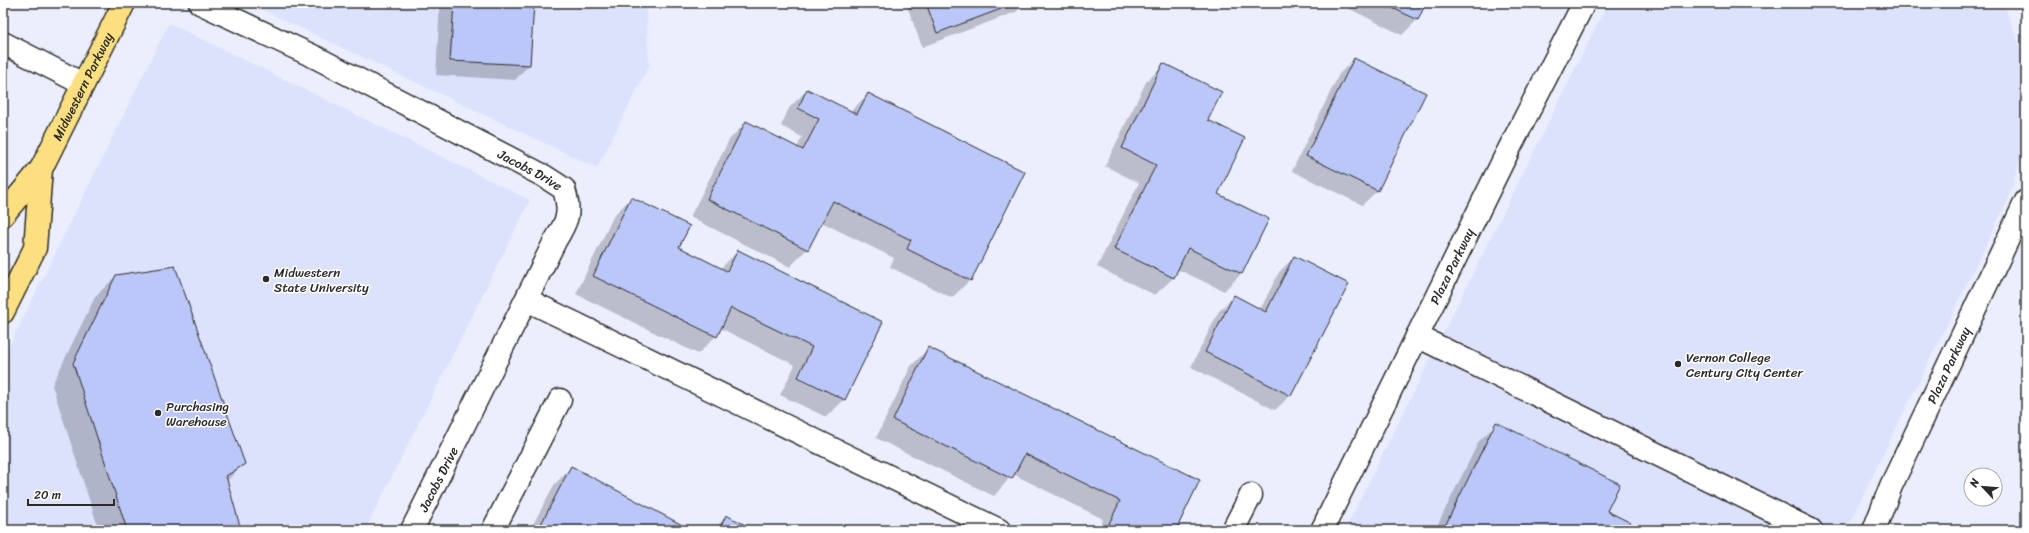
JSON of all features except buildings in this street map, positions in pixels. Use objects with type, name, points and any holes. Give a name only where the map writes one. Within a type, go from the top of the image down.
[{"type":"main road","name":"Midwestern Parkway","points":[[3,215],[41,169],[124,3]]},
{"type":"main road","name":"Midwestern Parkway","points":[[3,312],[34,248],[41,169]]},
{"type":"street","name":"Jacobs Drive","points":[[200,3],[317,58],[544,176],[564,190],[569,206],[567,222],[526,300],[412,530]]},
{"type":"street","name":"Plaza Parkway","points":[[1322,530],[1503,161],[1584,3]]},
{"type":"street","points":[[3,43],[84,84]]},
{"type":"street","name":"Plaza Parkway","points":[[1874,530],[1891,486],[2026,201]]},
{"type":"street","points":[[526,300],[999,530]]},
{"type":"street","points":[[1418,336],[1811,530]]},
{"type":"street","points":[[493,530],[560,400]]},
{"type":"street","points":[[1233,530],[1251,495]]},
{"type":"shaded area","points":[[248,3],[646,3],[649,66],[597,168]]},
{"type":"shaded area","name":"Vernon College Century City Center","points":[[1608,3],[2003,3],[2026,60],[2026,132],[2009,198],[1846,530],[1345,530]]},
{"type":"shaded area","name":"Midwestern State University","points":[[169,23],[530,200],[365,530],[3,530],[3,359]]},
{"type":"place","name":"Midwestern State University","points":[[266,279]]},
{"type":"place","name":"Vernon College Century City Center","points":[[1678,364]]},
{"type":"place","name":"Purchasing Warehouse","points":[[158,413]]}]
